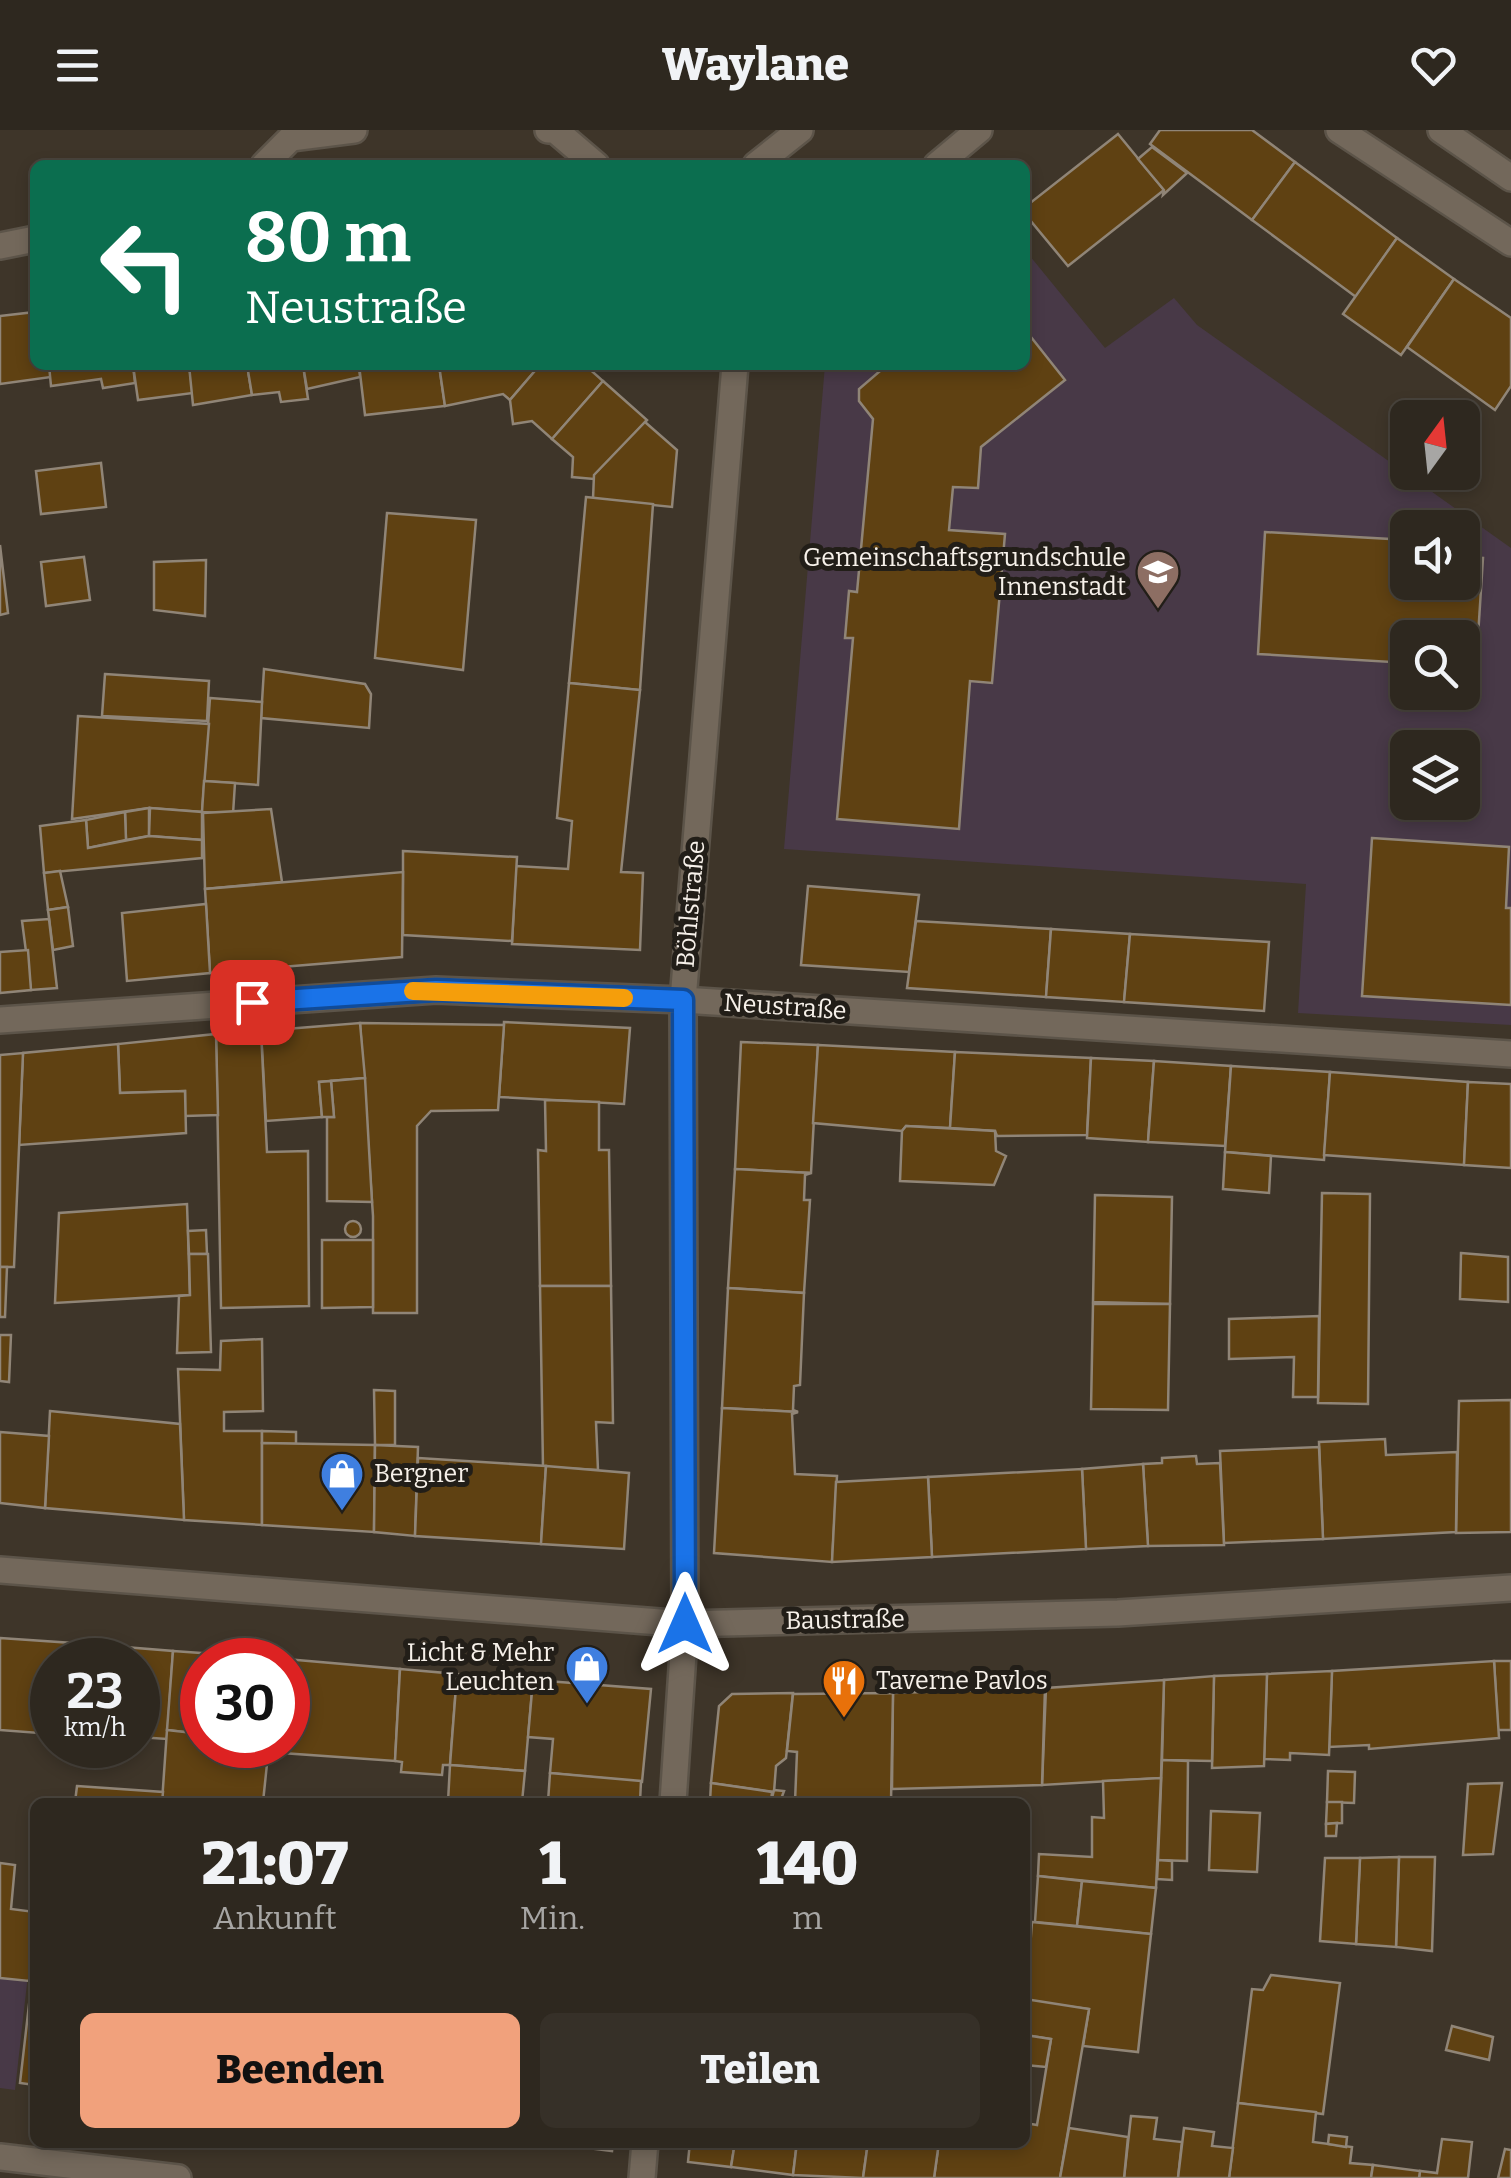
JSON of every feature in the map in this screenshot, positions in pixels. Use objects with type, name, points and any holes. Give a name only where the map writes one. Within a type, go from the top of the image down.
[{"type":"street","points":[[269,160],[291,138],[354,130]]},
{"type":"street","points":[[548,130],[555,130],[590,160]]},
{"type":"street","points":[[762,160],[800,130]]},
{"type":"street","points":[[943,160],[979,130]]},
{"type":"street","points":[[1338,130],[1511,243]]},
{"type":"street","points":[[1441,130],[1511,178]]},
{"type":"street","points":[[0,246],[30,240]]},
{"type":"street","name":"Böhlstraße","points":[[673,1798],[685,1624],[683,1000],[735,370]]},
{"type":"street","name":"Neustraße","points":[[0,1020],[436,990],[683,1000],[1511,1054]]},
{"type":"street","name":"Baustraße","points":[[0,1570],[685,1624],[1118,1613],[1511,1588]]},
{"type":"street","points":[[642,2178],[644,2148]]},
{"type":"street","points":[[0,2157],[178,2178]]},
{"type":"shaded area","name":"Gemeinschaftsgrundschule Innenstadt","points":[[1030,256],[1105,348],[1174,298],[1197,325],[1390,462],[1390,490],[1429,490],[1457,510],[1390,510],[1390,600],[1480,600],[1480,526],[1511,548],[1511,1025],[1298,1013],[1306,884],[784,849],[825,370],[1030,370]]},
{"type":"shaded area","points":[[0,1863],[15,1865],[11,1909],[30,1911],[30,1956],[15,2090],[0,2088]]},
{"type":"building","points":[[1160,130],[1252,130],[1295,162],[1252,220],[1150,144]]},
{"type":"building","points":[[1118,134],[1164,190],[1068,266],[1030,220],[1030,203]]},
{"type":"building","points":[[1152,147],[1187,173],[1163,195],[1164,190],[1138,159]]},
{"type":"building","points":[[1295,162],[1397,238],[1356,297],[1252,220]]},
{"type":"building","points":[[1397,238],[1454,279],[1401,355],[1343,314]]},
{"type":"building","points":[[1454,279],[1511,318],[1511,386],[1495,410],[1407,347]]},
{"type":"building","points":[[30,313],[30,370],[50,370],[51,377],[0,384],[0,316]]},
{"type":"building","points":[[1030,336],[1065,380],[981,447],[978,488],[953,487],[949,530],[1005,534],[992,683],[970,681],[959,829],[837,819],[853,638],[845,638],[849,591],[857,592],[873,419],[859,401],[859,389],[881,370],[1030,370]]},
{"type":"building","points":[[49,370],[134,370],[135,383],[103,388],[101,379],[51,386]]},
{"type":"building","points":[[134,370],[190,370],[193,393],[138,400]]},
{"type":"building","points":[[190,370],[248,370],[252,395],[193,405]]},
{"type":"building","points":[[248,370],[304,370],[308,399],[281,402],[279,392],[252,395]]},
{"type":"building","points":[[304,370],[359,370],[360,377],[307,389]]},
{"type":"building","points":[[360,370],[440,370],[445,406],[365,415]]},
{"type":"building","points":[[440,370],[536,370],[510,400],[503,394],[445,406]]},
{"type":"building","points":[[536,370],[591,370],[603,381],[552,439],[532,421],[513,424],[510,400]]},
{"type":"building","points":[[603,381],[647,420],[594,479],[572,477],[573,457],[552,439]]},
{"type":"building","points":[[645,422],[677,450],[672,507],[593,499],[594,475]]},
{"type":"building","points":[[101,463],[106,507],[41,514],[36,471]]},
{"type":"building","points":[[586,497],[653,504],[640,690],[569,683]]},
{"type":"building","points":[[387,513],[476,520],[463,670],[375,658]]},
{"type":"building","points":[[1265,532],[1390,539],[1390,600],[1480,600],[1480,558],[1483,558],[1479,620],[1390,620],[1390,662],[1258,654]]},
{"type":"building","points":[[0,545],[8,613],[0,615]]},
{"type":"building","points":[[84,557],[90,600],[46,606],[41,562]]},
{"type":"building","points":[[206,560],[205,616],[154,610],[154,562]]},
{"type":"building","points":[[264,669],[365,684],[371,694],[369,728],[261,718]]},
{"type":"building","points":[[105,674],[209,681],[207,721],[102,716]]},
{"type":"building","points":[[569,683],[640,690],[621,872],[643,873],[640,950],[512,944],[516,866],[568,869],[572,821],[557,818]]},
{"type":"building","points":[[210,698],[262,702],[258,785],[204,781]]},
{"type":"building","points":[[78,716],[209,724],[202,812],[149,808],[72,819]]},
{"type":"building","points":[[204,781],[235,783],[233,814],[202,812]]},
{"type":"building","points":[[149,808],[149,836],[126,840],[125,812]]},
{"type":"building","points":[[150,808],[202,812],[202,840],[149,836]]},
{"type":"building","points":[[271,809],[282,882],[205,889],[203,813]]},
{"type":"building","points":[[125,812],[126,840],[88,848],[86,820]]},
{"type":"building","points":[[86,820],[88,848],[149,836],[202,840],[202,858],[44,873],[40,826]]},
{"type":"building","points":[[1372,838],[1509,847],[1506,908],[1511,908],[1511,1005],[1362,996]]},
{"type":"building","points":[[403,851],[517,857],[512,941],[403,935]]},
{"type":"building","points":[[60,871],[68,907],[48,910],[44,873]]},
{"type":"building","points":[[403,872],[402,957],[210,973],[205,889]]},
{"type":"building","points":[[808,886],[919,895],[909,972],[801,965]]},
{"type":"building","points":[[206,904],[210,973],[127,981],[122,913]]},
{"type":"building","points":[[68,907],[73,946],[53,950],[48,910]]},
{"type":"building","points":[[49,919],[57,988],[31,990],[22,921]]},
{"type":"building","points":[[916,921],[1051,929],[1046,997],[907,988]]},
{"type":"building","points":[[1051,929],[1130,934],[1124,1002],[1046,997]]},
{"type":"building","points":[[1130,934],[1269,942],[1264,1011],[1124,1002]]},
{"type":"building","points":[[28,950],[31,990],[0,993],[0,952]]},
{"type":"building","points":[[504,1022],[630,1028],[624,1104],[499,1097]]},
{"type":"building","points":[[360,1023],[504,1025],[498,1110],[431,1111],[417,1126],[417,1313],[373,1313],[373,1216]]},
{"type":"building","points":[[360,1023],[365,1078],[319,1082],[322,1117],[266,1121],[261,1031]]},
{"type":"building","points":[[261,1031],[267,1152],[308,1151],[309,1306],[221,1308],[216,1034]]},
{"type":"building","points":[[216,1034],[218,1115],[185,1116],[185,1091],[120,1093],[118,1044]]},
{"type":"building","points":[[741,1042],[818,1045],[811,1173],[735,1169]]},
{"type":"building","points":[[118,1044],[120,1093],[185,1091],[186,1133],[19,1145],[23,1053]]},
{"type":"building","points":[[818,1045],[955,1052],[950,1128],[906,1126],[902,1131],[813,1123]]},
{"type":"building","points":[[955,1052],[1091,1058],[1087,1135],[997,1136],[995,1131],[950,1128]]},
{"type":"building","points":[[23,1053],[14,1267],[0,1267],[0,1055]]},
{"type":"building","points":[[1091,1058],[1154,1061],[1148,1142],[1087,1138]]},
{"type":"building","points":[[1154,1061],[1231,1066],[1225,1146],[1148,1142]]},
{"type":"building","points":[[1231,1066],[1330,1072],[1324,1160],[1225,1152]]},
{"type":"building","points":[[1330,1072],[1468,1082],[1464,1165],[1324,1155]]},
{"type":"building","points":[[365,1078],[372,1202],[327,1201],[327,1117],[334,1117],[331,1081]]},
{"type":"building","points":[[331,1081],[334,1117],[322,1117],[319,1082]]},
{"type":"building","points":[[1468,1082],[1511,1084],[1511,1168],[1464,1165]]},
{"type":"building","points":[[545,1100],[599,1102],[599,1150],[609,1150],[611,1286],[540,1286],[538,1150],[546,1151]]},
{"type":"building","points":[[906,1126],[995,1131],[996,1151],[1006,1156],[994,1185],[900,1181],[902,1131]]},
{"type":"building","points":[[1225,1152],[1271,1156],[1269,1193],[1223,1189]]},
{"type":"building","points":[[735,1169],[811,1173],[805,1175],[804,1200],[810,1200],[804,1293],[728,1288]]},
{"type":"building","points":[[1322,1193],[1370,1194],[1368,1404],[1318,1403]]},
{"type":"building","points":[[1095,1195],[1172,1197],[1170,1304],[1093,1302]]},
{"type":"building","points":[[187,1204],[190,1295],[55,1303],[59,1213]]},
{"type":"building","points":[[353,1221],[361,1229],[353,1237],[345,1229]]},
{"type":"building","points":[[206,1230],[207,1254],[189,1254],[188,1231]]},
{"type":"building","points":[[322,1240],[373,1240],[373,1307],[322,1308]]},
{"type":"building","points":[[1461,1253],[1508,1257],[1508,1302],[1460,1299]]},
{"type":"building","points":[[189,1254],[208,1254],[211,1352],[177,1353],[179,1296],[190,1295]]},
{"type":"building","points":[[0,1267],[7,1267],[5,1317],[0,1317]]},
{"type":"building","points":[[540,1286],[611,1286],[613,1423],[596,1422],[598,1470],[543,1467]]},
{"type":"building","points":[[728,1288],[804,1293],[800,1385],[794,1386],[793,1410],[798,1412],[722,1408]]},
{"type":"building","points":[[1093,1304],[1170,1304],[1168,1410],[1091,1409]]},
{"type":"building","points":[[1319,1316],[1318,1397],[1293,1397],[1294,1357],[1229,1359],[1229,1319]]},
{"type":"building","points":[[0,1335],[11,1335],[9,1382],[0,1381]]},
{"type":"building","points":[[262,1339],[263,1411],[224,1412],[224,1431],[262,1431],[262,1525],[184,1520],[178,1369],[220,1370],[221,1341]]},
{"type":"building","points":[[374,1390],[395,1391],[395,1445],[375,1445]]},
{"type":"building","points":[[1511,1400],[1511,1532],[1456,1533],[1459,1401]]},
{"type":"building","points":[[722,1408],[798,1412],[792,1414],[795,1474],[837,1476],[832,1562],[714,1553]]},
{"type":"building","points":[[50,1411],[180,1424],[184,1520],[45,1508]]},
{"type":"building","points":[[262,1431],[296,1432],[296,1444],[262,1443]]},
{"type":"building","points":[[0,1432],[49,1436],[45,1508],[0,1503]]},
{"type":"building","points":[[1385,1439],[1386,1455],[1457,1452],[1456,1532],[1323,1539],[1319,1442]]},
{"type":"building","points":[[262,1443],[375,1445],[374,1532],[262,1525]]},
{"type":"building","points":[[375,1445],[418,1447],[415,1536],[374,1532]]},
{"type":"building","points":[[1319,1447],[1323,1539],[1224,1543],[1220,1451]]},
{"type":"building","points":[[1196,1456],[1197,1464],[1220,1463],[1224,1545],[1148,1546],[1143,1464],[1162,1463],[1162,1458]]},
{"type":"building","points":[[418,1458],[546,1466],[541,1544],[415,1536]]},
{"type":"building","points":[[1143,1464],[1148,1546],[1086,1549],[1082,1469]]},
{"type":"building","points":[[546,1466],[629,1473],[624,1549],[541,1544]]},
{"type":"building","points":[[1082,1469],[1086,1549],[932,1557],[928,1477]]},
{"type":"building","points":[[928,1477],[932,1557],[832,1562],[836,1482]]},
{"type":"building","points":[[0,1638],[30,1640],[30,1732],[0,1730]]},
{"type":"building","points":[[160,1650],[173,1651],[167,1739],[160,1739]]},
{"type":"building","points":[[173,1651],[180,1652],[180,1731],[167,1730]]},
{"type":"building","points":[[310,1661],[400,1669],[395,1761],[310,1755]]},
{"type":"building","points":[[1494,1661],[1511,1661],[1511,1730],[1498,1730]]},
{"type":"building","points":[[1494,1661],[1499,1738],[1369,1749],[1369,1745],[1329,1747],[1332,1671]]},
{"type":"building","points":[[400,1669],[457,1674],[450,1765],[443,1765],[442,1775],[401,1772],[402,1762],[395,1761]]},
{"type":"building","points":[[1332,1671],[1329,1755],[1290,1753],[1290,1760],[1264,1759],[1267,1674]]},
{"type":"building","points":[[457,1674],[533,1680],[525,1771],[450,1765]]},
{"type":"building","points":[[1267,1674],[1264,1766],[1212,1768],[1214,1676]]},
{"type":"building","points":[[1214,1676],[1212,1761],[1162,1760],[1164,1680]]},
{"type":"building","points":[[533,1680],[651,1689],[642,1782],[550,1773],[553,1739],[528,1737]]},
{"type":"building","points":[[1164,1680],[1161,1778],[1042,1785],[1046,1688]]},
{"type":"building","points":[[1045,1688],[1042,1785],[892,1789],[893,1693]]},
{"type":"building","points":[[793,1693],[786,1758],[776,1766],[774,1792],[711,1783],[719,1706],[732,1694]]},
{"type":"building","points":[[893,1693],[891,1798],[795,1798],[797,1752],[787,1751],[793,1694]]},
{"type":"building","points":[[167,1730],[180,1731],[180,1768],[267,1768],[263,1798],[162,1798]]},
{"type":"building","points":[[1162,1760],[1188,1761],[1187,1861],[1158,1860]]},
{"type":"building","points":[[450,1765],[525,1771],[522,1798],[448,1798]]},
{"type":"building","points":[[1328,1771],[1355,1772],[1354,1803],[1327,1802]]},
{"type":"building","points":[[550,1773],[641,1781],[640,1798],[548,1798]]},
{"type":"building","points":[[1161,1778],[1156,1888],[1038,1876],[1039,1854],[1092,1857],[1092,1817],[1104,1818],[1103,1781]]},
{"type":"building","points":[[711,1783],[772,1792],[771,1798],[710,1798]]},
{"type":"building","points":[[1502,1783],[1493,1854],[1463,1855],[1468,1784]]},
{"type":"building","points":[[77,1786],[163,1792],[162,1798],[76,1798]]},
{"type":"building","points":[[774,1790],[784,1791],[781,1798],[772,1798]]},
{"type":"building","points":[[1327,1802],[1342,1802],[1342,1823],[1326,1824]]},
{"type":"building","points":[[1211,1811],[1260,1813],[1257,1872],[1209,1870]]},
{"type":"building","points":[[1337,1823],[1336,1836],[1326,1836],[1326,1824]]},
{"type":"building","points":[[1399,1857],[1435,1857],[1432,1951],[1396,1947]]},
{"type":"building","points":[[1399,1857],[1396,1947],[1356,1944],[1360,1858]]},
{"type":"building","points":[[1325,1858],[1360,1858],[1356,1944],[1320,1941]]},
{"type":"building","points":[[1158,1860],[1172,1861],[1172,1880],[1157,1879]]},
{"type":"building","points":[[0,1863],[15,1865],[11,1909],[30,1911],[30,1970],[29,1981],[0,1978]]},
{"type":"building","points":[[1038,1876],[1082,1881],[1077,1926],[1035,1922]]},
{"type":"building","points":[[1082,1881],[1156,1888],[1151,1934],[1077,1926]]},
{"type":"building","points":[[1032,1922],[1151,1934],[1138,2052],[1083,2046],[1089,2009],[1030,2002]]},
{"type":"building","points":[[1271,1975],[1340,1983],[1323,2114],[1238,2103],[1252,1989],[1263,1990]]},
{"type":"building","points":[[30,1996],[30,2084],[20,2083]]},
{"type":"building","points":[[1030,2000],[1089,2009],[1060,2178],[934,2178],[938,2148],[1030,2148],[1030,2124],[1037,2125],[1051,2039],[1030,2036]]},
{"type":"building","points":[[1452,2026],[1493,2037],[1489,2060],[1446,2050]]},
{"type":"building","points":[[1030,2036],[1051,2039],[1046,2067],[1030,2065]]},
{"type":"building","points":[[1238,2103],[1316,2112],[1313,2142],[1352,2147],[1350,2163],[1373,2165],[1371,2178],[1229,2178]]},
{"type":"building","points":[[1131,2116],[1157,2118],[1154,2139],[1182,2142],[1178,2178],[1124,2178]]},
{"type":"building","points":[[1069,2128],[1128,2137],[1124,2178],[1060,2178]]},
{"type":"building","points":[[1184,2128],[1214,2132],[1212,2146],[1233,2148],[1229,2178],[1178,2178]]},
{"type":"building","points":[[1329,2135],[1347,2137],[1346,2147],[1328,2144]]},
{"type":"building","points":[[1442,2139],[1472,2142],[1468,2178],[1419,2178],[1420,2171],[1437,2173]]},
{"type":"building","points":[[689,2148],[734,2148],[731,2167],[688,2162]]},
{"type":"building","points":[[734,2148],[796,2148],[793,2175],[731,2167]]},
{"type":"building","points":[[796,2148],[867,2148],[863,2178],[793,2175]]},
{"type":"building","points":[[867,2148],[938,2148],[934,2178],[863,2178]]},
{"type":"building","points":[[1505,2149],[1511,2150],[1511,2178],[1498,2178]]},
{"type":"building","points":[[1373,2165],[1420,2171],[1419,2178],[1371,2178]]},
{"type":"slow traffic","points":[[413,991],[624,998]]},
{"type":"place","name":"Gemeinschaftsgrundschule Innenstadt","points":[[1158,610]]},
{"type":"place","name":"Bergner","points":[[342,1512]]},
{"type":"place","name":"Licht & Mehr Leuchten","points":[[587,1705]]},
{"type":"place","name":"Taverne Pavlos","points":[[844,1719]]},
{"type":"route","points":[[252,1002],[436,990],[683,1000],[685,1624]]}]
